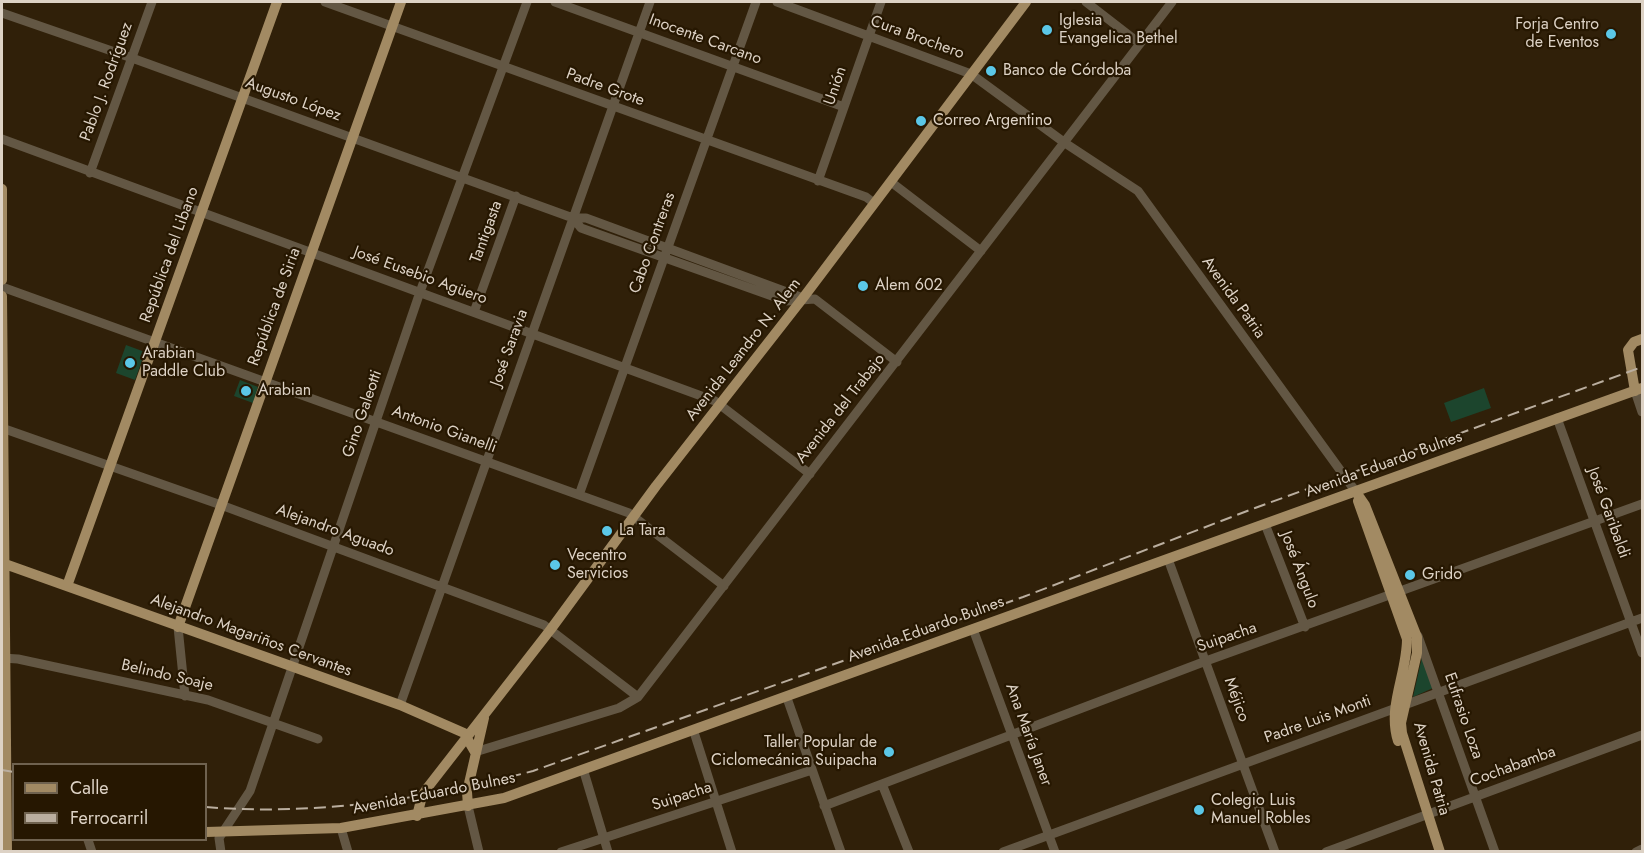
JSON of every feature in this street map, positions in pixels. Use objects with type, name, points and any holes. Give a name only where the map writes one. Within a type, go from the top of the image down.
[{"type":"main road","name":"República del Libano","points":[[67,586],[277,2]]},
{"type":"main road","name":"República de Siria","points":[[178,627],[401,2]]},
{"type":"main road","name":"Avenida Leandro N. Alem","points":[[417,816],[422,796],[467,735],[485,716],[636,516],[656,486],[722,404],[1026,2]]},
{"type":"main road","points":[[2,189],[2,280]]},
{"type":"main road","points":[[2,296],[4,658],[10,791],[7,852]]},
{"type":"main road","points":[[1639,389],[1628,350],[1634,342],[1642,339]]},
{"type":"main road","name":"Avenida Eduardo Bulnes","points":[[207,832],[341,828],[417,816],[504,798],[584,772],[1639,389]]},
{"type":"main road","name":"Avenida Patria","points":[[1356,492],[1365,505],[1416,657]]},
{"type":"main road","name":"Alejandro Magariños Cervantes","points":[[3,564],[400,705],[467,735]]},
{"type":"main road","name":"Avenida Patria","points":[[1396,594],[1414,626],[1416,657],[1394,729],[1440,852]]},
{"type":"main road","name":"Avenida Leandro N. Alem","points":[[468,806],[467,793],[485,716]]},
{"type":"main road","points":[[467,735],[475,752]]},
{"type":"main road","name":"Avenida Patria","points":[[1425,814],[1433,852]]},
{"type":"street","name":"Pablo J. Rodríguez","points":[[90,173],[152,2]]},
{"type":"street","name":"Padre Grote","points":[[325,2],[866,197],[874,203]]},
{"type":"street","name":"Gino Galeotti","points":[[222,832],[250,791],[420,292],[527,2]]},
{"type":"street","name":"Inocente Carcano","points":[[555,2],[844,107]]},
{"type":"street","name":"José Saravia","points":[[400,705],[650,2]]},
{"type":"street","name":"Cabo Contreras","points":[[579,495],[756,2]]},
{"type":"street","name":"Cura Brochero","points":[[777,2],[971,74],[1065,143]]},
{"type":"street","name":"Unión","points":[[818,181],[881,2]]},
{"type":"street","points":[[1086,2],[1139,44]]},
{"type":"street","name":"Avenida del Trabajo","points":[[475,752],[619,708],[639,697],[1172,2]]},
{"type":"street","name":"Augusto López","points":[[2,13],[516,196],[573,218],[581,228],[665,253],[786,301],[803,298],[815,299],[897,362]]},
{"type":"street","name":"José Eusebio Agüero","points":[[2,139],[722,404],[810,474]]},
{"type":"street","name":"Avenida Patria","points":[[1065,143],[1138,191],[1356,492]]},
{"type":"street","points":[[891,182],[981,251]]},
{"type":"street","name":"Tantigasta","points":[[474,312],[516,196]]},
{"type":"street","name":"Antonio Gianelli","points":[[2,287],[636,516],[724,586]]},
{"type":"street","points":[[1639,389],[1642,412]]},
{"type":"street","name":"José Garibaldi","points":[[1557,418],[1642,653]]},
{"type":"street","name":"Alejandro Aguado","points":[[2,428],[334,546],[551,629],[639,697]]},
{"type":"street","name":"Suipacha","points":[[824,806],[1206,661],[1642,504]]},
{"type":"street","name":"José Ángulo","points":[[1265,524],[1305,627]]},
{"type":"street","name":"Méjico","points":[[1168,559],[1275,852]]},
{"type":"street","name":"Padre Luis Monti","points":[[1003,852],[1642,618]]},
{"type":"street","name":"República de Siria","points":[[178,627],[185,696]]},
{"type":"street","name":"Ana María Janer","points":[[973,629],[1055,852]]},
{"type":"street","name":"Eufrasio Loza","points":[[1416,657],[1439,693],[1495,852]]},
{"type":"street","name":"Belindo Soaje","points":[[4,658],[208,700],[318,739]]},
{"type":"street","points":[[787,698],[841,852]]},
{"type":"street","points":[[694,732],[732,852]]},
{"type":"street","name":"Cochabamba","points":[[1326,852],[1642,735]]},
{"type":"street","name":"Suipacha","points":[[561,852],[812,770]]},
{"type":"street","points":[[584,772],[608,852]]},
{"type":"street","points":[[882,784],[909,852]]},
{"type":"street","points":[[468,806],[479,852]]},
{"type":"street","points":[[341,828],[348,852]]},
{"type":"street","points":[[221,852],[218,842],[222,832]]},
{"type":"street","points":[[1636,852],[1642,849]]},
{"type":"green space","name":"Arabian Paddle Club","points":[[126,345],[145,352],[135,380],[116,373]]},
{"type":"green space","name":"Arabian","points":[[240,380],[258,387],[253,403],[234,396]]},
{"type":"green space","points":[[1484,388],[1491,408],[1451,422],[1444,403]]},
{"type":"green space","points":[[1422,657],[1433,688],[1413,697]]},
{"type":"railway","points":[[207,807],[288,809],[371,803],[453,790],[533,771],[1023,597],[1255,508],[1642,367]]},
{"type":"railway","points":[[2,770],[12,772]]},
{"type":"place","name":"Iglesia Evangelica Bethel","points":[[1047,30]]},
{"type":"place","name":"Forja Centro de Eventos","points":[[1611,34]]},
{"type":"place","name":"Banco de Córdoba","points":[[991,71]]},
{"type":"place","name":"Correo Argentino","points":[[921,121]]},
{"type":"place","name":"Alem 602","points":[[863,286]]},
{"type":"place","name":"Arabian Paddle Club","points":[[130,363]]},
{"type":"place","name":"Arabian","points":[[246,391]]},
{"type":"place","name":"La Tara","points":[[607,531]]},
{"type":"place","name":"Vecentro Servicios","points":[[555,565]]},
{"type":"place","name":"Grido","points":[[1410,575]]},
{"type":"place","name":"Taller Popular de Ciclomecánica Suipacha","points":[[889,752]]},
{"type":"place","name":"Colegio Luis Manuel Robles","points":[[1199,810]]}]
